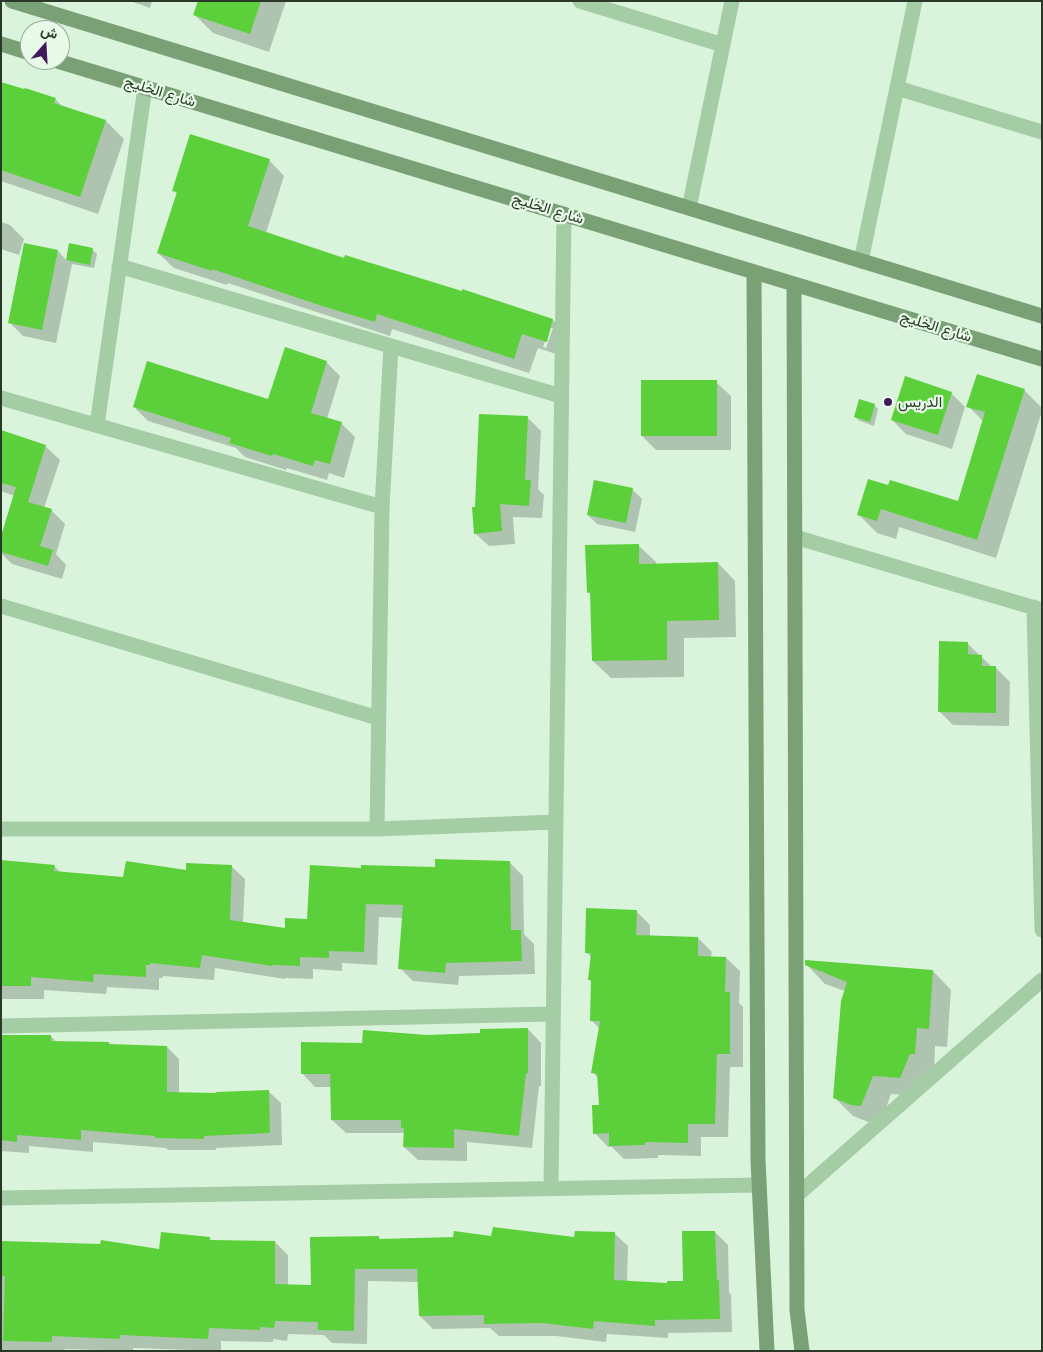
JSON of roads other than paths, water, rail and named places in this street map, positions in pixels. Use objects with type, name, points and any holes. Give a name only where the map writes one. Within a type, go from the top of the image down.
[{"type":"street","points":[[12,1],[1042,316]]},
{"type":"street","points":[[580,1],[723,45]]},
{"type":"street","points":[[689,208],[732,1]]},
{"type":"street","points":[[861,261],[915,1]]},
{"type":"street","points":[[1,44],[20,50]]},
{"type":"street","name":"شارع الخليج","points":[[70,65],[1042,359]]},
{"type":"street","points":[[97,425],[145,87]]},
{"type":"street","points":[[897,88],[1042,132]]},
{"type":"street","points":[[551,1188],[564,214]]},
{"type":"street","points":[[120,266],[561,396]]},
{"type":"street","points":[[754,272],[759,1185],[767,1351]]},
{"type":"street","points":[[794,284],[797,1310],[802,1351]]},
{"type":"street","points":[[377,829],[382,506],[391,346]]},
{"type":"street","points":[[1,398],[382,506]]},
{"type":"street","points":[[795,537],[1038,609],[1042,930]]},
{"type":"street","points":[[1,606],[378,718]]},
{"type":"street","points":[[1,829],[377,829],[556,822]]},
{"type":"street","points":[[797,1195],[1042,980]]},
{"type":"street","points":[[1,1026],[553,1014]]},
{"type":"street","points":[[1,1198],[759,1185]]},
{"type":"place","name":"الدريس","points":[[888,402]]}]
